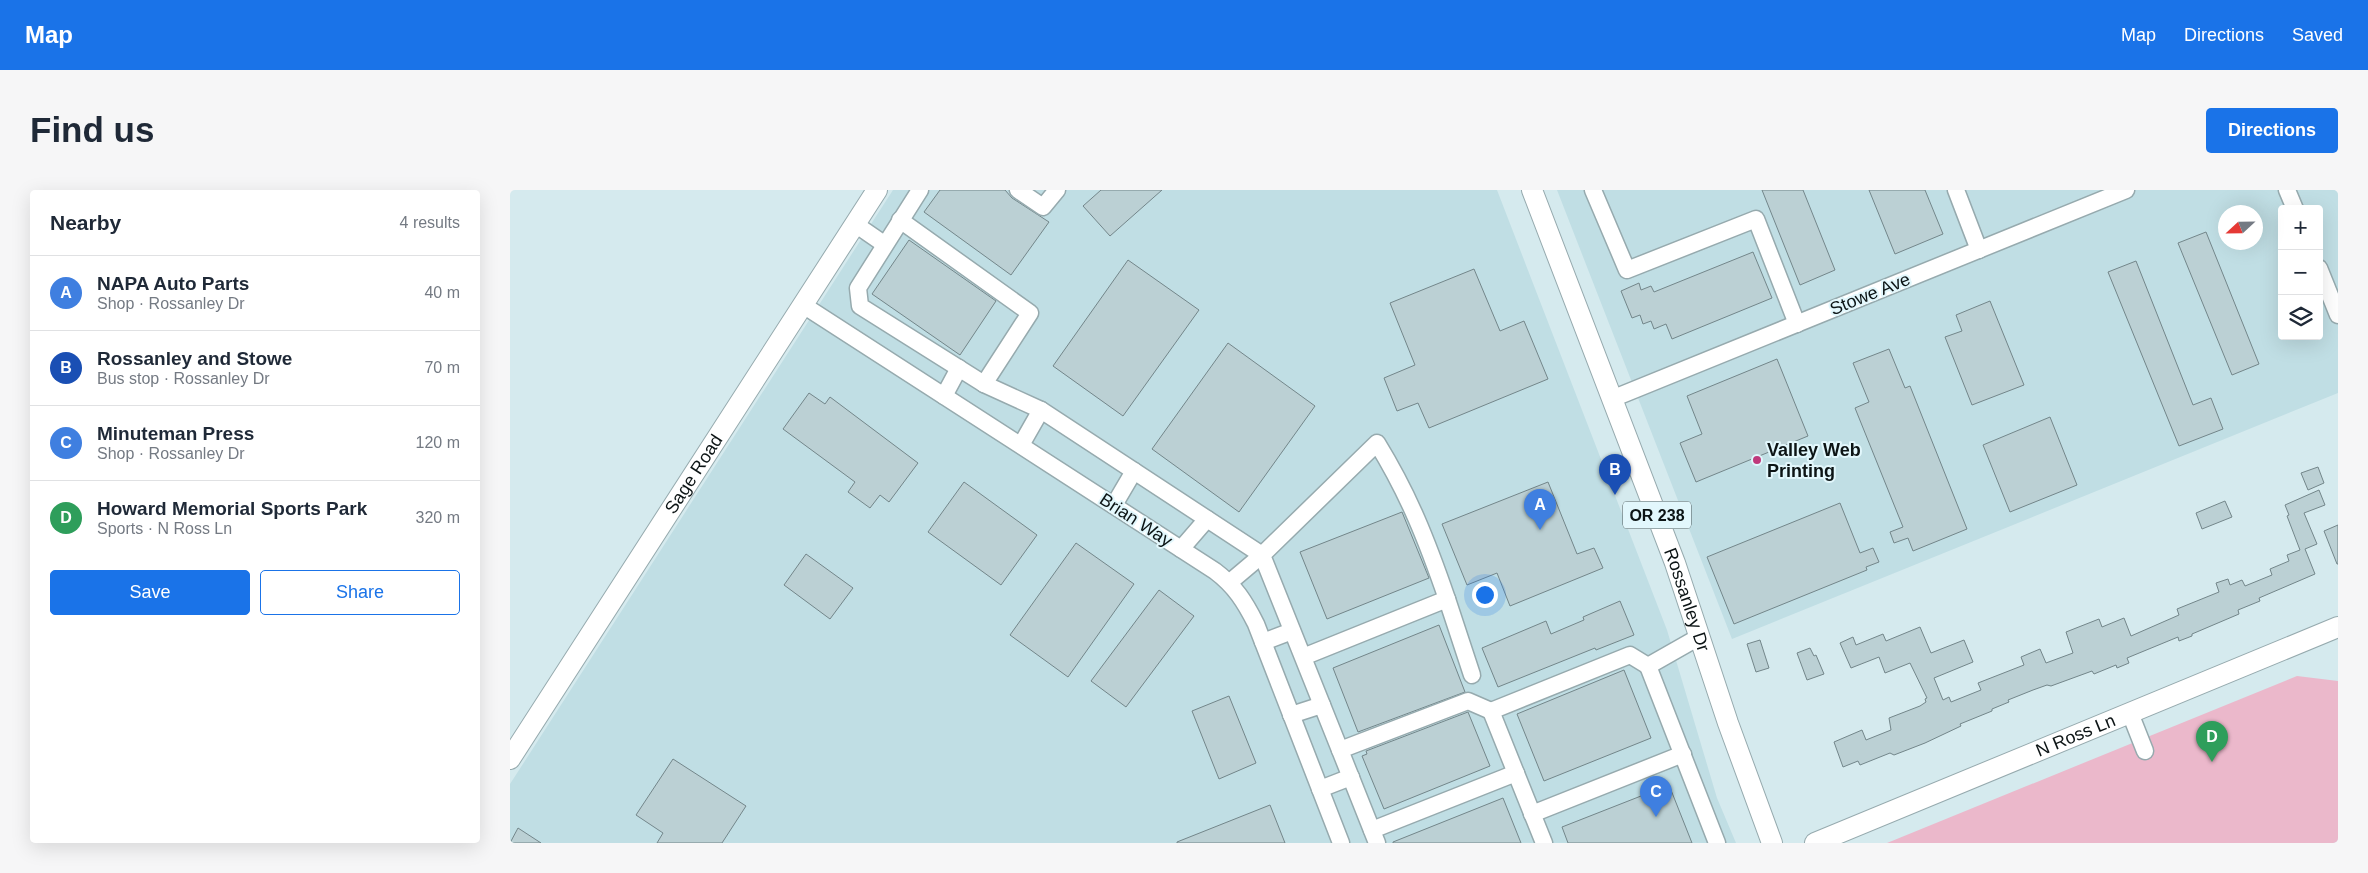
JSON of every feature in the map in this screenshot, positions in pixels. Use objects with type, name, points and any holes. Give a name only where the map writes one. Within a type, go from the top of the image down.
[{"type":"main road","name":"Sage Road","points":[[510,759],[877,190]]},
{"type":"main road","name":"Rossanley Dr","points":[[1532,190],[1614,398],[1675,563],[1699,637],[1772,843]]},
{"type":"main road","name":"N Ross Ln","points":[[1815,843],[2338,627]]},
{"type":"street","points":[[920,190],[884,244],[858,288],[860,306],[984,384],[1041,410],[1262,555],[1375,836],[1516,773]]},
{"type":"street","points":[[1018,190],[1043,207],[1057,190]]},
{"type":"street","points":[[1594,190],[1627,270],[1756,219],[1798,324]]},
{"type":"street","points":[[1956,190],[1979,250]]},
{"type":"street","name":"Stowe Ave","points":[[1614,398],[2126,190]]},
{"type":"street","points":[[2287,190],[2293,205]]},
{"type":"street","points":[[900,220],[1030,313],[984,384]]},
{"type":"street","points":[[855,224],[884,244]]},
{"type":"street","points":[[2323,278],[2338,314]]},
{"type":"street","name":"Brian Way","points":[[803,305],[1181,548],[1230,582],[1248,607],[1263,642],[1341,843]]},
{"type":"street","points":[[944,396],[959,368]]},
{"type":"street","points":[[1021,445],[1041,410]]},
{"type":"street","points":[[1230,582],[1262,555],[1377,443],[1400,480],[1427,540],[1472,675]]},
{"type":"street","points":[[1114,505],[1134,471]]},
{"type":"street","points":[[1181,548],[1207,519]]},
{"type":"street","points":[[1303,657],[1447,599]]},
{"type":"street","points":[[1263,642],[1292,631]]},
{"type":"street","points":[[1648,666],[1699,637]]},
{"type":"street","points":[[1491,711],[1630,655],[1648,666],[1717,843]]},
{"type":"street","points":[[1340,750],[1468,701],[1491,711],[1544,843]]},
{"type":"street","points":[[1291,715],[1322,705]]},
{"type":"street","points":[[2130,713],[2144,751]]},
{"type":"street","points":[[1532,814],[1683,754]]},
{"type":"street","points":[[1320,789],[1351,777]]},
{"type":"shaded area","points":[[893,190],[1497,190],[1667,630],[1717,798],[1736,843],[510,843],[510,784]]},
{"type":"shaded area","points":[[1557,190],[2338,190],[2338,393],[1732,639]]},
{"type":"shaded area","points":[[2297,676],[2338,681],[2338,843],[1887,843]]},
{"type":"building","points":[[940,190],[1005,190],[1012,198],[1049,222],[1011,275],[924,212]]},
{"type":"building","points":[[1101,190],[1162,190],[1110,236],[1083,206]]},
{"type":"building","points":[[1762,190],[1803,190],[1835,270],[1800,285]]},
{"type":"building","points":[[1869,190],[1925,190],[1943,234],[1895,254]]},
{"type":"building","points":[[2206,232],[2259,364],[2232,375],[2178,243]]},
{"type":"building","points":[[909,240],[996,301],[960,355],[872,294]]},
{"type":"building","points":[[1753,252],[1772,298],[1672,339],[1666,324],[1654,329],[1651,321],[1643,324],[1640,315],[1632,318],[1621,291],[1639,283],[1641,290],[1651,286],[1654,292]]},
{"type":"building","points":[[1128,260],[1199,310],[1123,416],[1053,366]]},
{"type":"building","points":[[2136,261],[2193,405],[2211,398],[2223,429],[2179,446],[2108,272]]},
{"type":"building","points":[[1474,269],[1500,331],[1524,321],[1548,379],[1429,428],[1418,403],[1397,411],[1384,378],[1415,365],[1390,303]]},
{"type":"building","points":[[1990,301],[2024,385],[1972,405],[1945,337],[1962,331],[1956,315]]},
{"type":"building","points":[[1228,343],[1315,406],[1239,512],[1152,449]]},
{"type":"building","points":[[1889,349],[1905,388],[1910,386],[1967,529],[1913,551],[1908,538],[1894,543],[1890,532],[1903,527],[1855,408],[1869,402],[1853,363]]},
{"type":"building","points":[[1777,359],[1808,436],[1696,482],[1680,443],[1702,434],[1687,396]]},
{"type":"building","points":[[809,393],[825,404],[830,397],[918,463],[889,502],[880,495],[870,508],[848,492],[855,482],[783,429]]},
{"type":"building","points":[[2050,417],[2077,485],[2010,512],[1983,445]]},
{"type":"building","points":[[2318,467],[2324,483],[2308,490],[2301,473]]},
{"type":"building","points":[[964,482],[1037,535],[1001,585],[928,532]]},
{"type":"building","points":[[1548,482],[1577,554],[1594,548],[1603,568],[1510,606],[1497,573],[1467,585],[1442,524]]},
{"type":"building","points":[[2319,490],[2325,505],[2304,513],[2317,544],[2305,549],[2315,574],[2259,598],[2260,601],[2238,610],[2239,614],[2192,634],[2192,636],[2179,641],[2178,637],[2127,658],[2129,663],[2117,668],[2116,665],[2094,674],[2092,671],[2051,686],[2047,685],[2033,690],[2008,700],[2009,702],[1992,709],[1992,711],[1960,724],[1961,726],[1925,743],[1894,755],[1890,753],[1860,765],[1858,761],[1843,767],[1834,742],[1862,730],[1866,740],[1891,730],[1889,718],[1920,706],[1926,702],[1925,699],[1927,698],[1910,663],[1885,673],[1879,657],[1851,668],[1840,643],[1853,637],[1856,645],[1883,634],[1886,641],[1920,627],[1931,653],[1964,640],[1973,662],[1934,678],[1943,700],[1949,697],[1951,702],[1981,690],[1978,683],[2024,665],[2021,657],[2040,649],[2046,663],[2073,653],[2066,632],[2099,619],[2102,627],[2124,618],[2131,636],[2179,615],[2177,609],[2219,592],[2216,583],[2228,579],[2230,585],[2242,580],[2245,586],[2272,575],[2270,569],[2289,561],[2287,555],[2300,550],[2287,516],[2289,515],[2285,505]]},
{"type":"building","points":[[2225,501],[2232,517],[2202,529],[2196,513]]},
{"type":"building","points":[[1840,503],[1860,553],[1873,548],[1879,562],[1866,567],[1867,570],[1734,624],[1707,557]]},
{"type":"building","points":[[1402,512],[1429,578],[1327,619],[1300,552]]},
{"type":"building","points":[[2338,525],[2338,564],[2337,564],[2324,531]]},
{"type":"building","points":[[1076,543],[1134,584],[1068,677],[1010,635]]},
{"type":"building","points":[[806,554],[853,588],[830,619],[784,585]]},
{"type":"building","points":[[1159,590],[1194,616],[1126,707],[1091,681]]},
{"type":"building","points":[[1620,601],[1634,635],[1596,650],[1595,648],[1498,687],[1482,648],[1546,621],[1551,634],[1584,620],[1583,617]]},
{"type":"building","points":[[1439,625],[1465,692],[1358,732],[1333,668]]},
{"type":"building","points":[[1760,640],[1769,668],[1756,672],[1747,644]]},
{"type":"building","points":[[1810,648],[1814,656],[1816,655],[1824,674],[1807,680],[1797,653]]},
{"type":"building","points":[[1624,670],[1651,738],[1544,781],[1517,714]]},
{"type":"building","points":[[1229,696],[1256,763],[1219,779],[1192,711]]},
{"type":"building","points":[[1468,712],[1490,766],[1384,809],[1362,756],[1367,754],[1366,751]]},
{"type":"building","points":[[673,759],[746,806],[722,843],[657,843],[663,833],[636,815]]},
{"type":"building","points":[[1669,785],[1692,843],[1568,843],[1562,827]]},
{"type":"building","points":[[1503,798],[1521,843],[1393,843],[1393,842]]},
{"type":"building","points":[[1270,805],[1285,843],[1177,843],[1177,842]]},
{"type":"building","points":[[518,828],[541,843],[510,843]]},
{"type":"place","name":"Valley Web Printing","points":[[1757,460]]},
{"type":"place","name":"Rossanley and Stowe","points":[[1615,495]]},
{"type":"place","name":"NAPA Auto Parts","points":[[1540,530]]},
{"type":"place","name":"Howard Memorial Sports Park","points":[[2212,762]]},
{"type":"place","name":"Minuteman Press","points":[[1656,817]]}]
